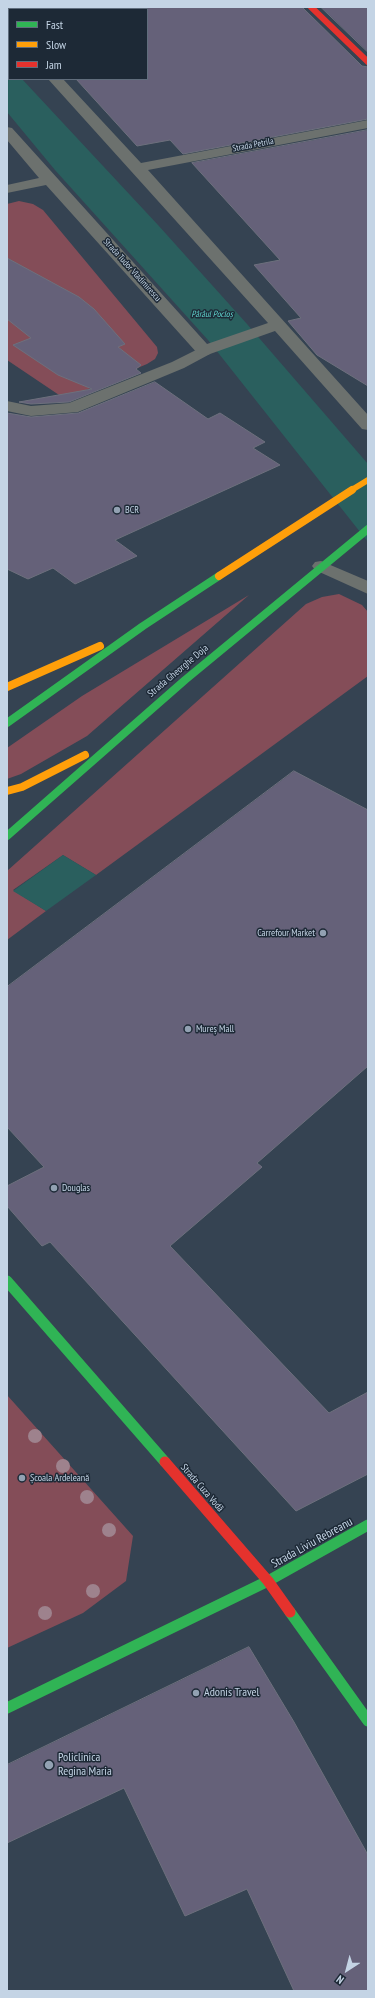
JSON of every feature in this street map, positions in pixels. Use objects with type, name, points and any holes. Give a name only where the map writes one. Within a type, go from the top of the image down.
[{"type":"main road","points":[[311,7],[368,62]]},
{"type":"main road","points":[[7,723],[143,626],[368,480]]},
{"type":"main road","name":"Strada Gheorghe Doja","points":[[7,836],[110,743],[321,566],[368,530]]},
{"type":"main road","points":[[7,687],[143,626]]},
{"type":"main road","points":[[7,791],[22,787],[110,743]]},
{"type":"main road","name":"Strada Cuza Vodă","points":[[7,1281],[268,1581],[368,1720]]},
{"type":"main road","name":"Strada Liviu Rebreanu","points":[[7,1708],[268,1581],[368,1525]]},
{"type":"street","points":[[56,80],[138,168],[368,425]]},
{"type":"street","name":"Strada Petrila","points":[[138,168],[368,124]]},
{"type":"street","name":"Strada Tudor Vladimirescu","points":[[7,131],[49,180],[204,351]]},
{"type":"street","points":[[7,189],[49,180]]},
{"type":"street","points":[[7,406],[31,411],[72,408],[178,364],[204,351],[279,324]]},
{"type":"street","points":[[321,566],[368,588]]},
{"type":"shaded area","points":[[19,201],[33,204],[43,210],[157,347],[158,353],[155,359],[147,364],[65,399],[7,360],[7,204]]},
{"type":"shaded area","points":[[339,594],[362,605],[368,612],[368,676],[96,875],[63,855],[13,890],[46,911],[7,940],[7,871],[306,604],[322,597]]},
{"type":"shaded area","points":[[249,595],[87,736],[21,774],[7,779],[7,748],[82,696]]},
{"type":"shaded area","points":[[7,1395],[133,1536],[126,1581],[83,1613],[7,1648]]},
{"type":"water","name":"Pârâul Pocloș","points":[[7,63],[8,80],[23,80],[158,225],[247,324],[368,464],[368,542],[208,340],[55,170],[7,112]]},
{"type":"water","points":[[63,855],[96,875],[46,911],[13,891]]},
{"type":"building","points":[[302,7],[362,66],[368,67],[368,119],[183,154],[170,140],[137,146],[77,80],[148,80],[148,8],[34,8]]},
{"type":"building","points":[[321,7],[368,7],[368,52]]},
{"type":"building","points":[[368,130],[368,386],[317,355],[288,321],[301,318],[254,265],[280,260],[192,163]]},
{"type":"building","points":[[7,258],[79,297],[94,309],[125,344],[118,347],[141,365],[136,369],[141,373],[69,402],[31,404],[19,402],[92,389],[58,375],[13,345],[31,338],[7,319]]},
{"type":"building","points":[[155,382],[208,419],[220,413],[265,442],[253,448],[280,465],[115,540],[137,556],[75,584],[53,568],[28,579],[7,569],[7,413],[31,417],[78,413]]},
{"type":"building","name":"Mureș Mall","points":[[294,771],[368,810],[368,1066],[257,1163],[262,1167],[170,1246],[329,1413],[368,1392],[368,1474],[296,1511],[50,1242],[42,1246],[7,1206],[7,1186],[44,1167],[7,1127],[7,987]]},
{"type":"building","points":[[249,1647],[294,1722],[368,1855],[368,1991],[294,1991],[247,1889],[185,1916],[124,1788],[7,1843],[7,1765]]},
{"type":"traffic: fast","points":[[7,836],[95,757],[185,680],[276,603],[368,529]]},
{"type":"traffic: fast","points":[[7,723],[143,626],[219,576]]},
{"type":"traffic: fast","points":[[7,1281],[165,1462]]},
{"type":"traffic: fast","points":[[7,1708],[268,1581],[368,1525]]},
{"type":"traffic: fast","points":[[290,1612],[368,1721]]},
{"type":"traffic: slow","points":[[219,576],[368,480]]},
{"type":"traffic: slow","points":[[7,687],[100,646]]},
{"type":"traffic: slow","points":[[7,791],[22,787],[85,755]]},
{"type":"traffic: jam","points":[[311,7],[368,62]]},
{"type":"traffic: jam","points":[[165,1462],[268,1581],[290,1612]]},
{"type":"place","name":"BCR","points":[[117,510]]},
{"type":"place","name":"Carrefour Market","points":[[323,933]]},
{"type":"place","name":"Mureș Mall","points":[[188,1029]]},
{"type":"place","name":"Douglas","points":[[54,1188]]},
{"type":"place","name":"Școala Ardeleană","points":[[22,1478]]},
{"type":"place","name":"Adonis Travel","points":[[196,1693]]},
{"type":"place","name":"Policlinica Regina Maria","points":[[49,1765]]}]
